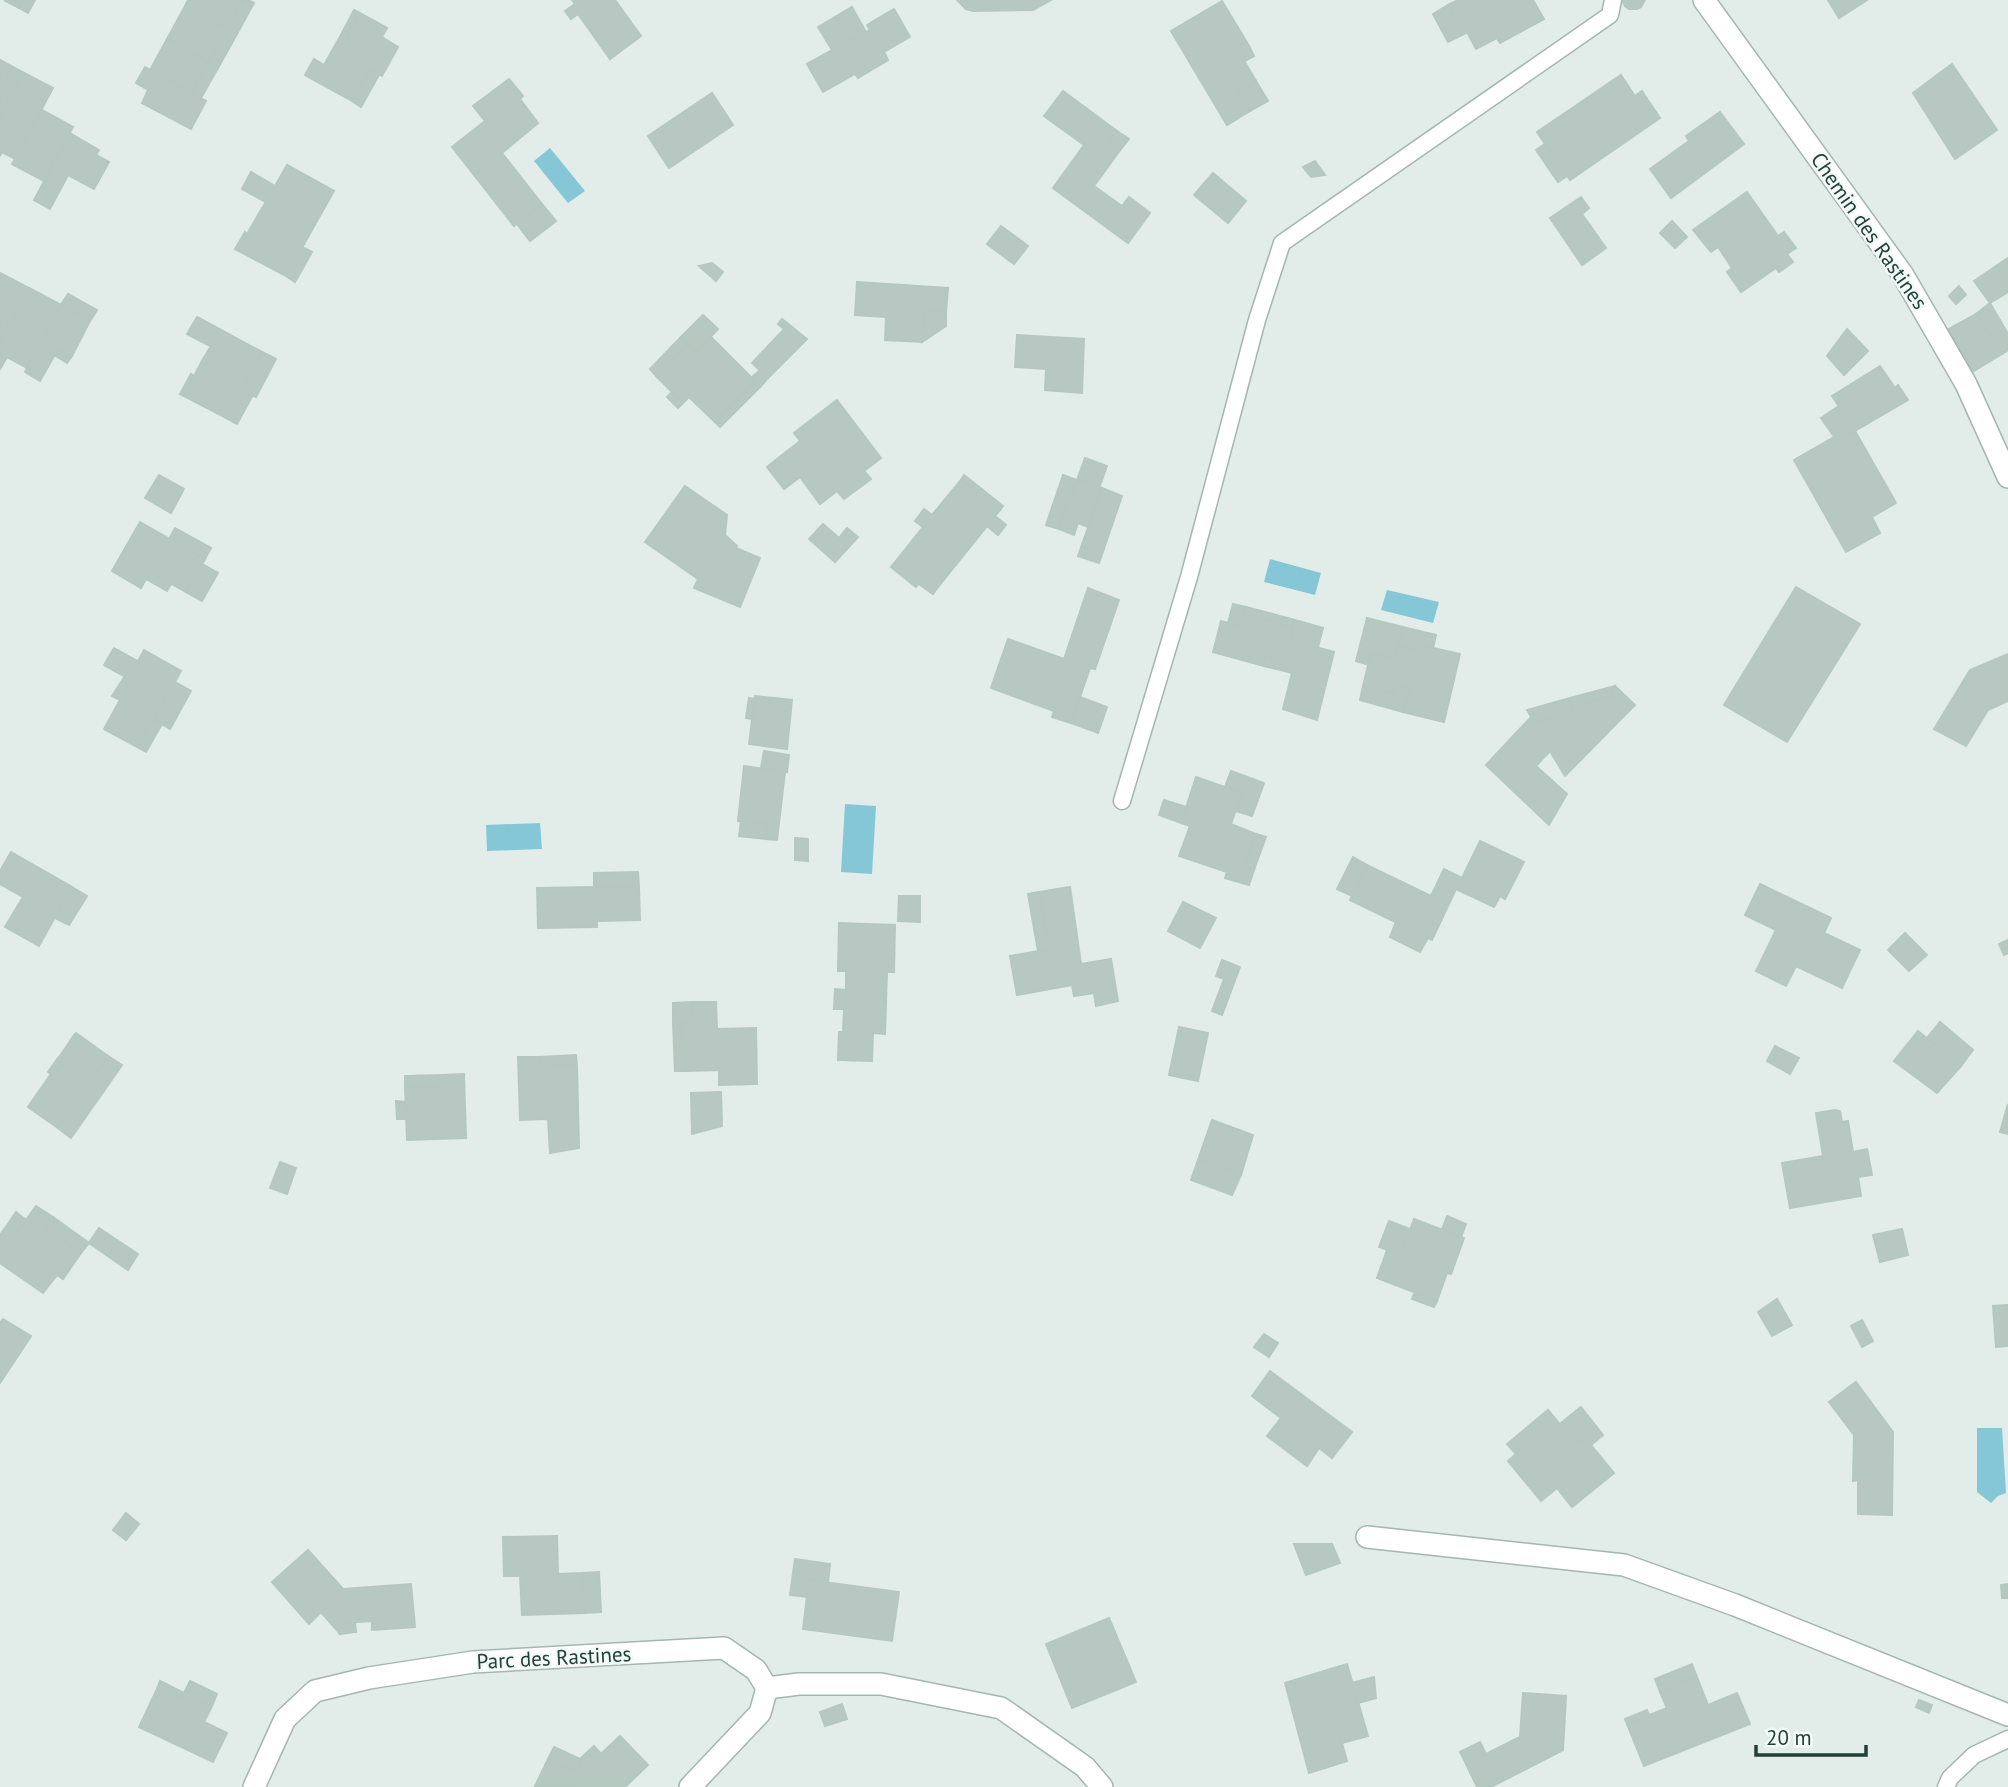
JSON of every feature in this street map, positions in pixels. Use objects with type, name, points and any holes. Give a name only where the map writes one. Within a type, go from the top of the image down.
[{"type":"street","name":"Chemin des Rastines","points":[[1704,0],[1903,275],[1966,384],[2008,477]]},
{"type":"street","points":[[1367,1537],[1624,1565],[1735,1605],[2008,1715]]},
{"type":"street","name":"Parc des Rastines","points":[[254,1787],[285,1719],[315,1691],[369,1678],[473,1662],[724,1648],[756,1670],[767,1688]]},
{"type":"street","points":[[690,1787],[760,1713],[767,1688],[799,1684],[881,1684],[1001,1708],[1085,1767],[1102,1787]]},
{"type":"lane","points":[[1122,801],[1189,577],[1257,320],[1282,243],[1610,15],[1613,0]]},
{"type":"lane","points":[[1946,1787],[1950,1779],[1974,1755],[2008,1739]]},
{"type":"water","points":[[550,148],[585,191],[568,203],[534,161]]},
{"type":"water","points":[[1270,559],[1321,573],[1315,595],[1264,582]]},
{"type":"water","points":[[1387,590],[1439,602],[1433,623],[1381,610]]},
{"type":"water","points":[[845,804],[876,806],[872,874],[841,872]]},
{"type":"water","points":[[540,823],[542,849],[487,851],[486,825]]},
{"type":"water","points":[[1977,1428],[2002,1428],[2006,1493],[1991,1503],[1977,1492]]},
{"type":"building","points":[[4,0],[24,0],[19,8]]},
{"type":"building","points":[[24,0],[35,0],[28,13],[19,8]]},
{"type":"building","points":[[188,0],[243,0],[227,29],[185,6]]},
{"type":"building","points":[[243,0],[254,3],[237,34],[227,29]]},
{"type":"building","points":[[572,0],[615,0],[641,36],[610,59],[578,14],[571,19],[565,11],[575,4]]},
{"type":"building","points":[[957,0],[1051,0],[1033,10],[973,11],[966,9]]},
{"type":"building","points":[[1458,0],[1533,0],[1544,19],[1500,43],[1497,38],[1476,49],[1448,5]]},
{"type":"building","points":[[1622,0],[1645,0],[1641,7],[1629,9]]},
{"type":"building","points":[[1828,0],[1867,0],[1839,18]]},
{"type":"building","points":[[1222,1],[1249,46],[1239,52],[1256,81],[1238,93],[1250,111],[1227,125],[1171,31]]},
{"type":"building","points":[[1448,5],[1464,34],[1448,42],[1433,14]]},
{"type":"building","points":[[185,6],[227,29],[209,62],[167,39]]},
{"type":"building","points":[[852,7],[866,32],[849,41],[835,17]]},
{"type":"building","points":[[894,9],[910,37],[884,52],[888,60],[858,78],[855,74],[823,92],[807,64],[832,50],[818,27],[835,17],[849,41],[870,30],[867,25]]},
{"type":"building","points":[[354,10],[360,13],[346,38],[341,35]]},
{"type":"building","points":[[360,13],[387,28],[382,37],[398,47],[382,76],[333,49],[341,35],[346,38]]},
{"type":"building","points":[[227,29],[237,34],[218,68],[209,62]]},
{"type":"building","points":[[167,39],[209,62],[192,93],[150,70]]},
{"type":"building","points":[[1249,46],[1254,56],[1245,61],[1239,52]]},
{"type":"building","points":[[333,49],[370,70],[352,101],[305,75],[314,59],[324,65]]},
{"type":"building","points":[[0,60],[24,73],[20,80],[0,69]]},
{"type":"building","points":[[209,62],[218,68],[201,98],[192,93]]},
{"type":"building","points":[[1952,64],[1997,130],[1955,159],[1913,93]]},
{"type":"building","points":[[145,67],[206,101],[191,129],[142,103],[148,90],[136,83]]},
{"type":"building","points":[[0,69],[20,80],[0,118]]},
{"type":"building","points":[[370,70],[379,75],[361,107],[352,101]]},
{"type":"building","points":[[24,73],[53,88],[46,101],[17,86]]},
{"type":"building","points":[[1621,75],[1640,104],[1647,99],[1660,118],[1570,180],[1537,132]]},
{"type":"building","points":[[509,79],[523,96],[520,99],[538,123],[502,153],[542,204],[514,226],[452,147],[485,121],[473,106]]},
{"type":"building","points":[[1256,81],[1268,101],[1250,111],[1238,93]]},
{"type":"building","points":[[17,86],[46,101],[15,159],[2,152],[0,156],[0,118]]},
{"type":"building","points":[[1063,91],[1117,131],[1110,141],[1121,149],[1094,186],[1122,206],[1129,197],[1150,213],[1128,243],[1053,188],[1084,145],[1044,116]]},
{"type":"building","points":[[1642,91],[1647,99],[1640,104],[1635,96]]},
{"type":"building","points":[[712,93],[733,125],[669,168],[648,136]]},
{"type":"building","points":[[42,110],[73,127],[44,181],[12,164]]},
{"type":"building","points":[[1720,112],[1744,144],[1671,198],[1650,169],[1689,141],[1686,136]]},
{"type":"building","points":[[1117,131],[1129,139],[1121,149],[1110,141]]},
{"type":"building","points":[[70,133],[99,150],[96,155],[109,162],[94,189],[68,175],[50,209],[34,200]]},
{"type":"building","points":[[1545,144],[1567,176],[1558,182],[1536,150]]},
{"type":"building","points":[[1315,161],[1325,175],[1311,177],[1303,167]]},
{"type":"building","points":[[287,165],[334,191],[286,276],[235,249],[258,215],[265,219],[273,206],[242,189],[251,172],[275,186]]},
{"type":"building","points":[[1213,173],[1246,201],[1228,223],[1194,195]]},
{"type":"building","points":[[1747,192],[1778,236],[1784,232],[1796,248],[1787,254],[1793,262],[1779,272],[1776,268],[1741,292],[1727,272],[1732,268],[1718,247],[1711,252],[1693,230]]},
{"type":"building","points":[[1581,197],[1589,208],[1582,214],[1606,248],[1582,265],[1550,218]]},
{"type":"building","points":[[266,202],[273,206],[265,219],[258,215]]},
{"type":"building","points":[[542,204],[556,221],[530,241],[517,224]]},
{"type":"building","points":[[1672,221],[1687,237],[1675,248],[1660,233]]},
{"type":"building","points":[[1001,226],[1028,246],[1014,264],[987,244]]},
{"type":"building","points":[[302,247],[312,252],[295,282],[286,276]]},
{"type":"building","points":[[2008,258],[2008,292],[1990,303],[1974,281]]},
{"type":"building","points":[[712,263],[723,272],[716,281],[699,266]]},
{"type":"building","points":[[0,273],[29,288],[21,303],[0,291]]},
{"type":"building","points":[[857,282],[948,288],[946,312],[924,311],[922,342],[885,340],[886,317],[855,315]]},
{"type":"building","points":[[1959,286],[1966,295],[1956,304],[1949,296]]},
{"type":"building","points":[[29,288],[61,305],[27,368],[7,357],[0,369],[0,342]]},
{"type":"building","points":[[0,291],[21,303],[0,342]]},
{"type":"building","points":[[68,294],[97,310],[90,321],[61,305]]},
{"type":"building","points":[[1990,303],[2008,334],[2008,350],[2002,354],[1976,314]]},
{"type":"building","points":[[61,305],[90,321],[72,356],[58,349],[40,381],[25,372]]},
{"type":"building","points":[[924,311],[946,312],[946,326],[922,342]]},
{"type":"building","points":[[1976,314],[2002,354],[1972,372],[1949,329]]},
{"type":"building","points":[[703,315],[718,329],[696,352],[681,337]]},
{"type":"building","points":[[197,317],[262,352],[226,418],[180,394],[203,359],[211,363],[218,350],[187,334]]},
{"type":"building","points":[[782,319],[792,327],[788,332],[778,324]]},
{"type":"building","points":[[792,327],[807,339],[768,378],[752,363],[784,329],[788,332]]},
{"type":"building","points":[[1847,329],[1868,351],[1844,375],[1827,356]]},
{"type":"building","points":[[1017,335],[1084,339],[1082,393],[1045,390],[1046,369],[1015,367]]},
{"type":"building","points":[[681,337],[689,344],[657,377],[650,369]]},
{"type":"building","points":[[711,337],[755,381],[715,422],[689,397],[683,403],[657,377],[689,344],[696,352]]},
{"type":"building","points":[[211,346],[218,350],[211,363],[203,359]]},
{"type":"building","points":[[58,349],[72,356],[67,363],[54,355]]},
{"type":"building","points":[[262,352],[276,359],[256,397],[242,389]]},
{"type":"building","points":[[1880,366],[1895,388],[1898,385],[1908,400],[1855,431],[1832,396]]},
{"type":"building","points":[[760,370],[768,378],[761,386],[752,377]]},
{"type":"building","points":[[755,381],[761,386],[720,427],[715,422]]},
{"type":"building","points":[[242,389],[253,395],[237,424],[226,418]]},
{"type":"building","points":[[672,392],[683,403],[678,408],[667,397]]},
{"type":"building","points":[[837,400],[881,458],[864,471],[871,479],[844,499],[837,491],[820,504],[800,477],[784,489],[767,467],[800,441],[794,433]]},
{"type":"building","points":[[1839,406],[1855,431],[1837,441],[1821,418]]},
{"type":"building","points":[[1855,431],[1896,503],[1872,517],[1880,533],[1846,552],[1794,460],[1834,437],[1837,441]]},
{"type":"building","points":[[1085,458],[1107,466],[1099,488],[1077,480]]},
{"type":"building","points":[[159,475],[184,489],[171,513],[145,498]]},
{"type":"building","points":[[964,475],[1003,506],[1000,510],[961,480]]},
{"type":"building","points":[[1063,475],[1077,480],[1059,529],[1046,525]]},
{"type":"building","points":[[961,480],[1000,510],[995,516],[1006,525],[998,535],[987,526],[938,587],[925,576],[916,587],[891,567],[923,527],[915,521],[924,509],[932,515]]},
{"type":"building","points":[[1077,480],[1102,488],[1088,527],[1078,523],[1074,535],[1059,529]]},
{"type":"building","points":[[685,486],[727,515],[725,535],[736,548],[760,558],[740,607],[694,588],[698,579],[645,542]]},
{"type":"building","points":[[1102,488],[1122,496],[1099,563],[1078,556]]},
{"type":"building","points":[[140,522],[205,559],[186,592],[150,572],[141,588],[112,571]]},
{"type":"building","points":[[823,524],[839,538],[847,528],[858,537],[835,562],[809,539]]},
{"type":"building","points":[[175,528],[211,548],[205,559],[169,539]]},
{"type":"building","points":[[202,564],[218,573],[202,601],[186,592]]},
{"type":"building","points":[[150,572],[171,584],[167,591],[146,579]]},
{"type":"building","points":[[925,576],[938,587],[933,594],[919,584]]},
{"type":"building","points":[[1796,587],[1860,624],[1787,742],[1724,705]]},
{"type":"building","points":[[1088,588],[1119,600],[1095,669],[1090,668],[1071,723],[1052,717],[1054,711],[991,688],[1008,639],[1064,659]]},
{"type":"building","points":[[1233,604],[1246,607],[1241,627],[1228,623]]},
{"type":"building","points":[[1246,607],[1295,620],[1294,628],[1244,614]]},
{"type":"building","points":[[1244,614],[1294,628],[1290,640],[1334,652],[1317,720],[1283,709],[1292,673],[1281,670],[1284,661],[1266,656],[1264,666],[1213,652],[1221,621],[1241,627]]},
{"type":"building","points":[[1367,618],[1403,627],[1395,659],[1371,653],[1369,665],[1356,661]]},
{"type":"building","points":[[1295,620],[1323,628],[1318,647],[1290,640]]},
{"type":"building","points":[[1403,627],[1436,635],[1433,648],[1420,645],[1418,651],[1398,646]]},
{"type":"building","points":[[1420,645],[1460,654],[1444,722],[1403,712],[1409,688],[1395,684],[1392,694],[1363,686],[1371,653],[1395,659],[1398,646],[1418,651]]},
{"type":"building","points":[[114,648],[175,682],[137,747],[104,729],[131,680],[104,665]]},
{"type":"building","points":[[144,650],[181,671],[175,682],[138,661]]},
{"type":"building","points":[[2008,654],[2008,701],[1988,710],[1966,746],[1934,729],[1970,670]]},
{"type":"building","points":[[1266,656],[1284,661],[1281,670],[1264,666]]},
{"type":"building","points":[[125,676],[131,680],[120,700],[112,696]]},
{"type":"building","points":[[175,682],[191,691],[170,729],[154,719]]},
{"type":"building","points":[[1395,684],[1409,688],[1403,712],[1360,700],[1363,686],[1392,694]]},
{"type":"building","points":[[1615,686],[1611,696],[1572,706],[1570,698]]},
{"type":"building","points":[[1615,686],[1635,705],[1627,713],[1611,696]]},
{"type":"building","points":[[755,696],[792,700],[787,749],[749,744]]},
{"type":"building","points":[[1611,696],[1627,713],[1565,776],[1550,751],[1536,766],[1567,794],[1549,825],[1486,765],[1531,717],[1535,723],[1573,712],[1572,706]]},
{"type":"building","points":[[1080,697],[1107,707],[1098,733],[1071,723]]},
{"type":"building","points":[[749,698],[755,699],[752,719],[746,718]]},
{"type":"building","points":[[1570,698],[1573,712],[1535,723],[1527,710]]},
{"type":"building","points":[[154,719],[162,724],[146,752],[137,747]]},
{"type":"building","points":[[764,751],[789,755],[787,772],[761,768]]},
{"type":"building","points":[[744,766],[785,772],[777,840],[766,839],[767,824],[738,821]]},
{"type":"building","points":[[1231,771],[1264,783],[1252,816],[1236,811],[1242,793],[1225,787]]},
{"type":"building","points":[[1196,777],[1242,793],[1231,824],[1256,834],[1245,866],[1254,870],[1249,885],[1225,878],[1227,872],[1179,856],[1190,826],[1181,823]]},
{"type":"building","points":[[1164,800],[1186,807],[1181,823],[1159,815]]},
{"type":"building","points":[[741,821],[767,824],[766,839],[739,836]]},
{"type":"building","points":[[1256,834],[1266,837],[1254,870],[1245,866]]},
{"type":"building","points":[[795,838],[808,839],[808,861],[795,860]]},
{"type":"building","points":[[1480,841],[1524,862],[1505,899],[1500,896],[1494,907],[1456,889],[1432,940],[1350,900],[1367,865],[1431,896],[1444,869],[1462,878]]},
{"type":"building","points":[[11,852],[72,887],[39,946],[5,927],[23,897],[0,884],[0,871]]},
{"type":"building","points":[[1353,857],[1367,865],[1352,896],[1337,889]]},
{"type":"building","points":[[638,872],[639,887],[594,888],[594,873]]},
{"type":"building","points":[[1760,884],[1831,918],[1824,933],[1860,950],[1842,988],[1796,966],[1786,986],[1756,971],[1776,930],[1745,915]]},
{"type":"building","points":[[72,887],[87,896],[69,925],[55,918]]},
{"type":"building","points":[[639,887],[640,920],[597,921],[597,927],[538,928],[537,888]]},
{"type":"building","points":[[1070,887],[1081,964],[1111,959],[1118,1001],[1096,1006],[1094,993],[1074,996],[1072,985],[1017,995],[1010,956],[1049,949],[1039,892]]},
{"type":"building","points":[[1039,892],[1049,949],[1038,951],[1028,894]]},
{"type":"building","points":[[899,896],[920,896],[920,922],[898,921]]},
{"type":"building","points":[[1183,902],[1216,918],[1200,948],[1168,931]]},
{"type":"building","points":[[1396,922],[1428,938],[1420,952],[1390,937]]},
{"type":"building","points":[[839,923],[895,925],[894,972],[887,972],[885,1034],[873,1033],[872,1061],[838,1060],[839,1032],[843,1032],[844,1009],[834,1009],[835,989],[846,990],[846,971],[838,971]]},
{"type":"building","points":[[1905,933],[1927,955],[1909,971],[1888,950]]},
{"type":"building","points":[[2008,940],[2008,953],[2004,955],[1999,944]]},
{"type":"building","points":[[1222,960],[1240,967],[1222,1015],[1212,1011],[1224,979],[1216,976]]},
{"type":"building","points":[[692,1002],[716,1002],[717,1029],[756,1028],[757,1084],[719,1085],[719,1070],[688,1071],[688,1047],[681,1047],[680,1022],[693,1021]]},
{"type":"building","points":[[692,1002],[693,1021],[673,1022],[673,1003]]},
{"type":"building","points":[[673,1022],[680,1022],[681,1047],[674,1047]]},
{"type":"building","points":[[1940,1022],[1973,1050],[1961,1066],[1927,1038]]},
{"type":"building","points":[[1179,1027],[1208,1033],[1198,1081],[1169,1075]]},
{"type":"building","points":[[1918,1031],[1961,1066],[1937,1093],[1894,1061]]},
{"type":"building","points":[[76,1033],[108,1056],[58,1128],[28,1107],[51,1074],[54,1076],[64,1062],[58,1058],[63,1058],[78,1037],[74,1035]]},
{"type":"building","points":[[74,1035],[78,1037],[63,1058],[60,1056]]},
{"type":"building","points":[[1775,1046],[1799,1058],[1790,1074],[1767,1061]]},
{"type":"building","points":[[674,1047],[688,1047],[688,1071],[675,1071]]},
{"type":"building","points":[[576,1055],[577,1066],[540,1067],[540,1057]]},
{"type":"building","points":[[108,1056],[122,1065],[71,1138],[58,1128]]},
{"type":"building","points":[[518,1057],[540,1057],[540,1067],[577,1066],[579,1148],[550,1153],[548,1119],[520,1120]]},
{"type":"building","points":[[58,1058],[64,1062],[54,1076],[48,1072]]},
{"type":"building","points":[[464,1074],[466,1138],[407,1140],[405,1087],[443,1086],[443,1075]]},
{"type":"building","points":[[443,1075],[443,1086],[405,1087],[405,1076]]},
{"type":"building","points":[[721,1092],[722,1126],[692,1134],[691,1093]]},
{"type":"building","points":[[396,1101],[406,1102],[406,1119],[397,1119]]},
{"type":"building","points":[[2008,1104],[2008,1134],[2000,1132]]},
{"type":"building","points":[[1840,1111],[1842,1122],[1848,1121],[1853,1152],[1867,1149],[1872,1175],[1858,1177],[1861,1196],[1790,1208],[1782,1163],[1823,1156],[1816,1113]]},
{"type":"building","points":[[1212,1120],[1253,1135],[1241,1175],[1198,1160]]},
{"type":"building","points":[[1198,1160],[1241,1175],[1232,1195],[1191,1180]]},
{"type":"building","points":[[280,1162],[296,1168],[287,1194],[270,1188]]},
{"type":"building","points":[[36,1206],[53,1217],[46,1228],[81,1253],[63,1279],[57,1275],[43,1293],[0,1263],[0,1235],[8,1224],[18,1231]]},
{"type":"building","points":[[16,1212],[26,1220],[18,1231],[8,1224]]},
{"type":"building","points":[[1447,1216],[1466,1224],[1461,1237],[1442,1230]]},
{"type":"building","points":[[53,1217],[89,1243],[81,1253],[46,1228]]},
{"type":"building","points":[[1414,1219],[1464,1238],[1451,1274],[1447,1273],[1437,1301],[1377,1278],[1387,1250],[1401,1255]]},
{"type":"building","points":[[1389,1221],[1410,1229],[1401,1255],[1379,1247]]},
{"type":"building","points":[[99,1228],[138,1254],[128,1270],[89,1243]]},
{"type":"building","points":[[1902,1229],[1908,1255],[1880,1262],[1873,1235]]},
{"type":"building","points":[[1415,1292],[1437,1301],[1434,1307],[1412,1299]]},
{"type":"building","points":[[1777,1299],[1792,1325],[1772,1336],[1758,1312]]},
{"type":"building","points":[[2008,1305],[2008,1346],[1996,1347],[1993,1306]]},
{"type":"building","points":[[3,1319],[31,1336],[0,1383],[0,1323]]},
{"type":"building","points":[[1862,1320],[1873,1341],[1862,1347],[1851,1326]]},
{"type":"building","points":[[1264,1334],[1278,1343],[1269,1357],[1254,1347]]},
{"type":"building","points":[[1270,1371],[1352,1432],[1332,1458],[1319,1448],[1307,1466],[1267,1436],[1281,1418],[1252,1396]]},
{"type":"building","points":[[1856,1382],[1893,1432],[1892,1515],[1858,1514],[1858,1480],[1853,1481],[1854,1435],[1829,1402]]},
{"type":"building","points":[[1581,1407],[1603,1435],[1591,1445],[1570,1437],[1560,1424]]},
{"type":"building","points":[[1548,1410],[1570,1437],[1591,1445],[1614,1473],[1572,1507],[1557,1488],[1541,1501],[1508,1461],[1516,1454],[1507,1444]]},
{"type":"building","points":[[126,1513],[139,1524],[126,1540],[113,1530]]},
{"type":"building","points":[[557,1536],[558,1574],[583,1573],[585,1613],[522,1615],[520,1576],[504,1576],[503,1537]]},
{"type":"building","points":[[1294,1544],[1332,1544],[1340,1563],[1306,1575]]},
{"type":"building","points":[[308,1550],[343,1589],[411,1584],[415,1627],[372,1630],[372,1621],[345,1623],[340,1634],[321,1612],[309,1624],[272,1582]]},
{"type":"building","points":[[795,1559],[830,1564],[828,1583],[809,1580],[807,1597],[790,1595]]},
{"type":"building","points":[[599,1572],[601,1612],[585,1613],[583,1573]]},
{"type":"building","points":[[809,1580],[899,1592],[892,1641],[803,1629]]},
{"type":"building","points":[[2008,1584],[2008,1598],[2002,1598],[2001,1585]]},
{"type":"building","points":[[1109,1618],[1136,1682],[1072,1708],[1046,1644]]},
{"type":"building","points":[[355,1622],[356,1632],[340,1634],[345,1623]]},
{"type":"building","points":[[1347,1664],[1368,1736],[1342,1743],[1347,1761],[1309,1773],[1285,1683]]},
{"type":"building","points":[[1692,1664],[1697,1677],[1660,1692],[1655,1679]]},
{"type":"building","points":[[1374,1677],[1376,1698],[1358,1703],[1352,1683]]},
{"type":"building","points":[[1697,1677],[1708,1705],[1737,1693],[1750,1724],[1644,1766],[1627,1724],[1667,1708],[1660,1692]]},
{"type":"building","points":[[160,1681],[184,1693],[181,1700],[157,1689]]},
{"type":"building","points":[[190,1681],[217,1694],[212,1706],[184,1693]]},
{"type":"building","points":[[157,1689],[181,1700],[184,1693],[212,1706],[204,1722],[227,1733],[213,1762],[139,1727]]},
{"type":"building","points":[[1523,1693],[1566,1696],[1563,1750],[1491,1787],[1477,1787],[1466,1764],[1520,1737]]},
{"type":"building","points":[[1919,1700],[1932,1705],[1929,1713],[1916,1707]]},
{"type":"building","points":[[842,1704],[847,1719],[825,1726],[820,1712]]},
{"type":"building","points":[[1647,1710],[1649,1715],[1627,1724],[1625,1719]]},
{"type":"building","points":[[620,1736],[648,1765],[625,1787],[535,1786],[548,1759],[581,1773]]},
{"type":"building","points":[[1480,1742],[1486,1754],[1466,1764],[1460,1752]]},
{"type":"building","points":[[594,1746],[601,1754],[581,1773],[580,1759]]},
{"type":"building","points":[[554,1747],[580,1759],[581,1773],[548,1759]]}]
